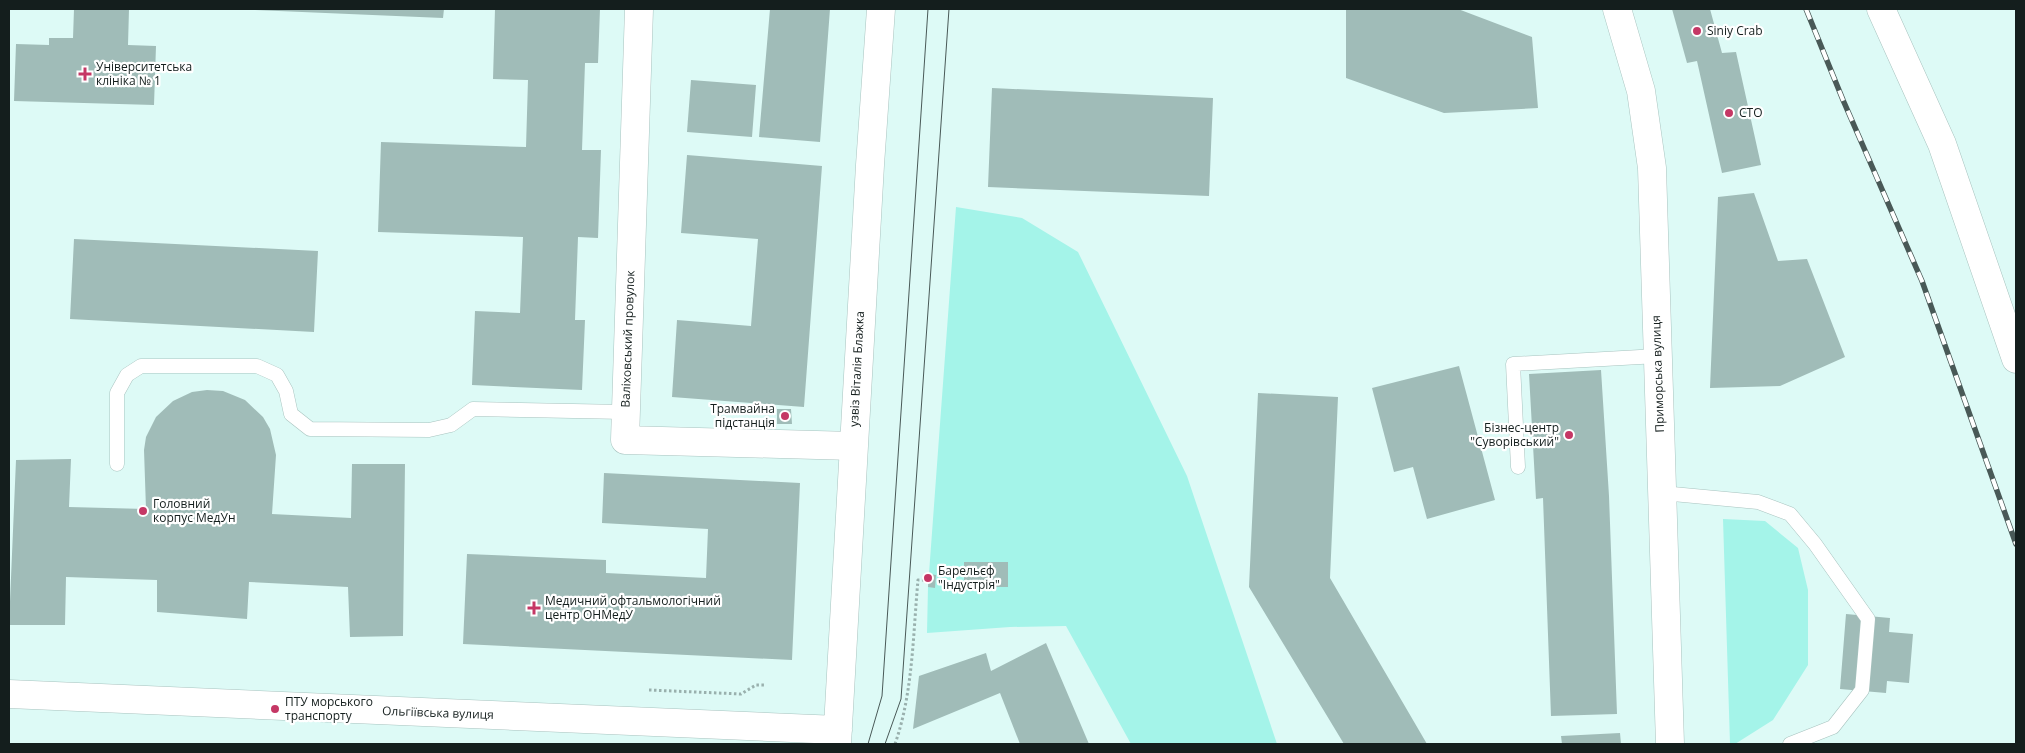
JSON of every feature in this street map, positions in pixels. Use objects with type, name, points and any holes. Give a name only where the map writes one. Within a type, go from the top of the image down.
[{"type":"street","name":"Валіховський провулок","points":[[639,9],[624,440],[853,446]]},
{"type":"street","name":"узвіз Віталія Блажка","points":[[837,737],[870,155],[881,9]]},
{"type":"street","name":"Приморська вулиця","points":[[1617,9],[1641,90],[1652,168],[1670,744]]},
{"type":"street","points":[[1881,9],[1942,144],[2016,359]]},
{"type":"street","name":"Ольгіївська вулиця","points":[[9,694],[837,737]]},
{"type":"lane","points":[[1518,467],[1513,364],[1658,356]]},
{"type":"lane","points":[[117,464],[117,393],[127,375],[141,366],[257,366],[276,375],[286,391],[291,414],[310,428],[429,430],[451,425],[473,409],[625,412]]},
{"type":"lane","points":[[1662,494],[1758,502],[1790,514],[1815,544],[1868,619],[1862,690],[1833,727],[1790,744]]},
{"type":"path","points":[[894,744],[901,728],[906,700],[918,580],[928,580]]},
{"type":"green space","points":[[956,207],[1022,218],[1078,252],[1187,476],[1277,744],[1131,744],[1066,626],[1010,627],[927,633],[928,587]]},
{"type":"green space","points":[[1723,519],[1765,521],[1798,548],[1808,590],[1808,665],[1773,720],[1735,744],[1730,744]]},
{"type":"building","name":"Університетська клініка № 1","points":[[74,9],[129,9],[128,45],[156,46],[154,105],[14,101],[16,44],[49,45],[49,38],[73,38]]},
{"type":"building","points":[[255,9],[444,9],[443,18]]},
{"type":"building","points":[[495,9],[600,9],[598,63],[585,63],[582,150],[601,150],[598,238],[578,237],[575,320],[585,320],[582,390],[472,385],[475,311],[520,313],[523,237],[378,232],[381,142],[526,147],[528,80],[493,79]]},
{"type":"building","points":[[770,9],[830,9],[820,142],[759,137]]},
{"type":"building","points":[[1346,9],[1458,9],[1532,37],[1538,108],[1444,113],[1346,78]]},
{"type":"building","name":"СТО","points":[[1672,9],[1710,9],[1722,53],[1736,52],[1761,165],[1722,173],[1697,61],[1687,63]]},
{"type":"building","points":[[691,80],[756,85],[752,137],[687,132]]},
{"type":"building","points":[[992,88],[1213,98],[1209,196],[988,187]]},
{"type":"building","points":[[687,155],[822,166],[804,407],[672,397],[677,320],[751,326],[758,239],[681,233]]},
{"type":"building","points":[[1754,193],[1778,261],[1807,259],[1845,357],[1780,386],[1710,388],[1718,197]]},
{"type":"building","points":[[74,239],[318,251],[314,332],[70,319]]},
{"type":"building","points":[[1459,366],[1495,500],[1427,519],[1413,467],[1394,472],[1372,388]]},
{"type":"building","points":[[1601,370],[1609,496],[1617,714],[1551,716],[1543,498],[1536,499],[1529,374]]},
{"type":"building","name":"Головний корпус МедУн","points":[[207,390],[223,391],[245,400],[263,417],[270,429],[276,455],[272,514],[351,518],[352,464],[405,464],[403,636],[350,637],[348,587],[249,582],[247,619],[157,612],[157,580],[66,577],[65,625],[9,625],[16,460],[71,459],[69,507],[146,509],[144,450],[146,437],[156,417],[173,401],[192,392]]},
{"type":"building","points":[[1258,393],[1338,397],[1330,578],[1427,744],[1344,744],[1249,587]]},
{"type":"building","name":"Трамвайна підстанція","points":[[777,409],[791,409],[792,424],[777,424]]},
{"type":"building","points":[[604,473],[800,483],[792,660],[463,644],[467,554],[606,560],[606,573],[706,578],[708,529],[602,523]]},
{"type":"building","points":[[964,562],[1008,562],[1008,587],[964,587]]},
{"type":"building","points":[[929,574],[936,575],[935,588],[928,587]]},
{"type":"building","points":[[1846,614],[1890,618],[1889,632],[1913,634],[1909,683],[1887,681],[1886,693],[1840,689]]},
{"type":"building","points":[[1046,643],[1089,744],[1020,744],[1000,693],[913,729],[919,676],[986,653],[991,671]]},
{"type":"building","points":[[1620,733],[1621,744],[1562,744],[1561,736]]},
{"type":"tram line","points":[[868,744],[882,696],[928,9]]},
{"type":"tram line","points":[[885,744],[901,699],[949,9]]},
{"type":"railway","points":[[1806,9],[1843,100],[1922,281],[2016,544]]},
{"type":"place","name":"Siniy Crab","points":[[1697,31]]},
{"type":"place","name":"Університетська клініка № 1","points":[[85,74]]},
{"type":"place","name":"СТО","points":[[1729,113]]},
{"type":"place","name":"Трамвайна підстанція","points":[[785,416]]},
{"type":"place","name":"Бізнес-центр \"Суворівський\"","points":[[1569,435]]},
{"type":"place","name":"Головний корпус МедУн","points":[[143,511]]},
{"type":"place","name":"Барельєф \"Індустрія\"","points":[[928,578]]},
{"type":"place","name":"Медичний офтальмологічний центр ОНМедУ","points":[[534,608]]},
{"type":"place","name":"ПТУ морського транспорту","points":[[275,709]]}]
